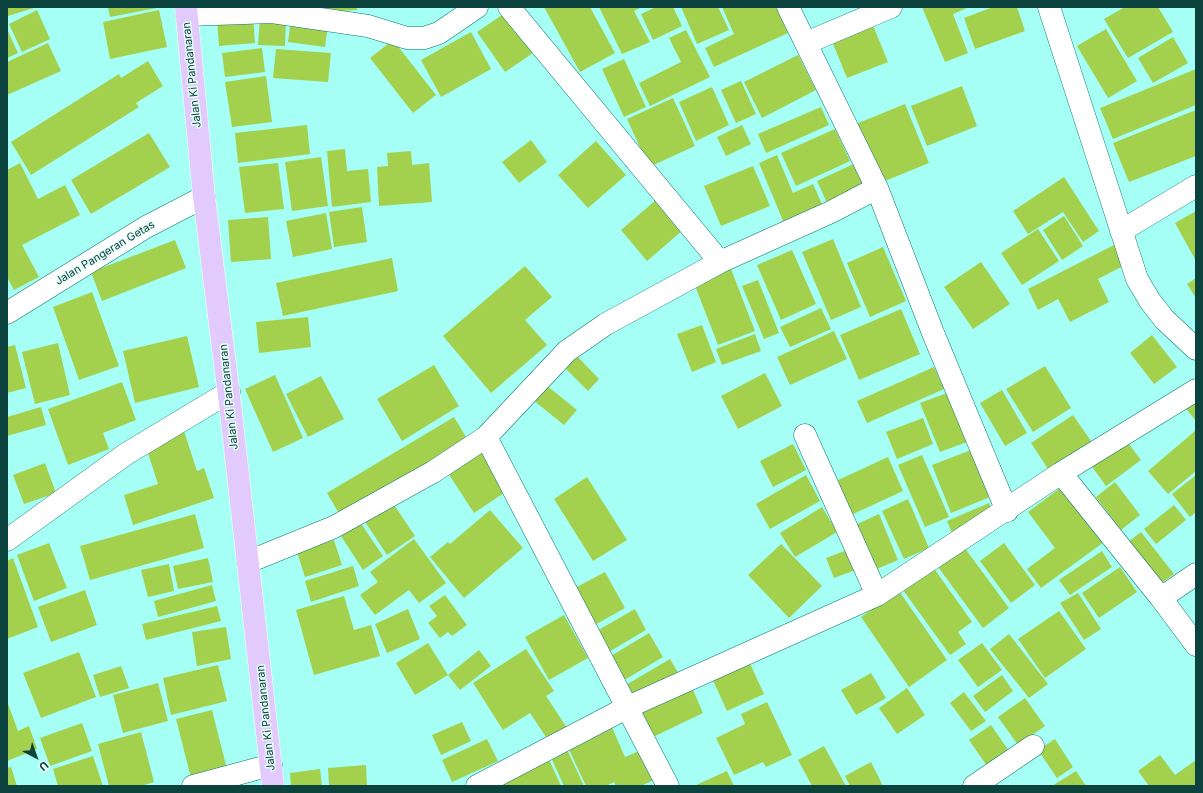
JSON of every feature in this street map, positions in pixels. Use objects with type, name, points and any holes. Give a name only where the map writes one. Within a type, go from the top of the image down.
[{"type":"main road","name":"Jalan Ki Pandanaran","points":[[186,11],[204,197],[229,392],[273,786]]},
{"type":"street","points":[[186,11],[272,12],[368,26],[407,38],[424,38],[439,33],[477,7]]},
{"type":"street","points":[[509,7],[720,262]]},
{"type":"street","points":[[788,7],[877,188],[933,333],[1008,510]]},
{"type":"street","points":[[806,43],[891,7]]},
{"type":"street","points":[[1049,7],[1137,279],[1150,301],[1164,319],[1196,349]]},
{"type":"street","points":[[1121,231],[1196,186]]},
{"type":"street","points":[[248,562],[334,527],[433,472],[486,437],[567,351],[606,324],[720,262],[831,212],[877,188]]},
{"type":"street","name":"Jalan Pangeran Getas","points":[[7,313],[146,227],[204,197]]},
{"type":"street","points":[[476,786],[628,707],[781,640],[877,595],[1008,510],[1061,473],[1196,390]]},
{"type":"street","points":[[7,540],[126,454],[229,392]]},
{"type":"street","points":[[805,435],[877,595]]},
{"type":"street","points":[[486,437],[668,786]]},
{"type":"street","points":[[1061,473],[1161,598],[1196,645]]},
{"type":"street","points":[[1161,598],[1196,574]]},
{"type":"street","points":[[974,786],[1033,746]]},
{"type":"street","points":[[193,786],[270,765]]},
{"type":"building","points":[[7,7],[37,7],[8,16]]},
{"type":"building","points":[[108,7],[157,7],[157,8],[110,17]]},
{"type":"building","points":[[321,7],[357,7],[357,10],[321,12]]},
{"type":"building","points":[[544,7],[590,7],[615,53],[580,72]]},
{"type":"building","points":[[599,7],[642,7],[634,11],[650,42],[622,54]]},
{"type":"building","points":[[656,7],[673,7],[682,26],[653,40],[641,14]]},
{"type":"building","points":[[681,7],[718,7],[729,30],[697,44]]},
{"type":"building","points":[[722,7],[776,7],[788,33],[714,67],[705,48],[734,34]]},
{"type":"building","points":[[922,7],[969,7],[953,14],[968,53],[945,62]]},
{"type":"building","points":[[993,7],[1017,7],[1025,31],[975,49],[964,18]]},
{"type":"building","points":[[1125,7],[1158,7],[1173,32],[1128,58],[1104,19]]},
{"type":"building","points":[[37,10],[50,39],[22,52],[9,24]]},
{"type":"building","points":[[159,10],[167,47],[110,59],[103,22]]},
{"type":"building","points":[[505,13],[533,53],[505,72],[477,32]]},
{"type":"building","points":[[253,16],[255,43],[219,46],[217,19]]},
{"type":"building","points":[[260,18],[286,19],[285,46],[258,45]]},
{"type":"building","points":[[291,19],[328,24],[325,47],[288,42]]},
{"type":"building","points":[[872,23],[888,62],[847,78],[831,39]]},
{"type":"building","points":[[7,29],[18,53],[7,58]]},
{"type":"building","points":[[1106,29],[1137,81],[1108,98],[1077,46]]},
{"type":"building","points":[[686,30],[710,77],[650,106],[639,83],[681,62],[669,38]]},
{"type":"building","points":[[471,32],[491,69],[441,97],[421,60]]},
{"type":"building","points":[[1173,37],[1188,63],[1153,83],[1138,58]]},
{"type":"building","points":[[393,40],[436,95],[413,113],[370,58]]},
{"type":"building","points":[[48,43],[61,71],[7,95],[7,62]]},
{"type":"building","points":[[262,48],[265,72],[225,77],[222,53]]},
{"type":"building","points":[[276,49],[331,53],[328,82],[273,78]]},
{"type":"building","points":[[798,55],[816,90],[762,118],[744,82]]},
{"type":"building","points":[[624,59],[646,107],[624,117],[602,69]]},
{"type":"building","points":[[148,61],[163,86],[136,103],[139,107],[31,175],[11,142],[119,74],[121,78]]},
{"type":"building","points":[[1196,69],[1196,105],[1113,139],[1100,108]]},
{"type":"building","points":[[266,76],[272,122],[232,127],[225,82]]},
{"type":"building","points":[[741,81],[756,114],[736,123],[721,90]]},
{"type":"building","points":[[962,86],[977,126],[927,146],[911,106]]},
{"type":"building","points":[[712,87],[729,125],[696,141],[679,102]]},
{"type":"building","points":[[673,98],[695,146],[649,167],[627,119]]},
{"type":"building","points":[[905,104],[929,163],[880,183],[856,124]]},
{"type":"building","points":[[821,107],[829,125],[766,153],[758,134]]},
{"type":"building","points":[[1196,110],[1196,156],[1129,182],[1113,143]]},
{"type":"building","points":[[307,125],[310,154],[238,163],[235,133]]},
{"type":"building","points":[[742,125],[751,144],[726,156],[717,137]]},
{"type":"building","points":[[835,129],[850,161],[796,186],[781,153]]},
{"type":"building","points":[[149,133],[170,167],[91,214],[71,180]]},
{"type":"building","points":[[531,140],[547,162],[519,183],[502,162]]},
{"type":"building","points":[[596,141],[626,175],[588,208],[558,175]]},
{"type":"building","points":[[345,149],[347,171],[368,169],[371,202],[332,207],[327,151]]},
{"type":"building","points":[[411,151],[412,165],[429,163],[432,202],[379,206],[377,167],[388,166],[387,153]]},
{"type":"building","points":[[777,155],[793,193],[813,184],[825,211],[786,228],[759,163]]},
{"type":"building","points":[[321,157],[328,206],[292,211],[285,162]]},
{"type":"building","points":[[860,161],[871,185],[828,205],[817,181]]},
{"type":"building","points":[[20,163],[38,199],[65,185],[80,215],[22,245],[39,277],[14,290],[7,277],[7,170]]},
{"type":"building","points":[[278,163],[284,209],[245,213],[239,167]]},
{"type":"building","points":[[753,166],[770,206],[721,226],[704,186]]},
{"type":"building","points":[[1064,177],[1099,231],[1083,242],[1063,212],[1028,234],[1013,211]]},
{"type":"building","points":[[656,200],[683,230],[647,261],[621,230]]},
{"type":"building","points":[[362,207],[367,242],[334,247],[329,212]]},
{"type":"building","points":[[1196,211],[1196,261],[1175,223]]},
{"type":"building","points":[[326,213],[332,249],[293,257],[286,221]]},
{"type":"building","points":[[1064,216],[1083,246],[1062,260],[1043,230]]},
{"type":"building","points":[[268,217],[271,259],[231,262],[228,220]]},
{"type":"building","points":[[1038,229],[1059,261],[1022,285],[1001,253]]},
{"type":"building","points":[[833,239],[861,307],[831,320],[802,252]]},
{"type":"building","points":[[175,240],[186,268],[102,301],[91,272]]},
{"type":"building","points":[[1116,244],[1127,264],[1098,279],[1109,302],[1070,322],[1058,299],[1038,310],[1028,289]]},
{"type":"building","points":[[883,247],[906,301],[870,317],[847,263]]},
{"type":"building","points":[[792,250],[816,304],[781,320],[757,265]]},
{"type":"building","points":[[392,258],[398,291],[283,316],[276,283]]},
{"type":"building","points":[[981,262],[1010,304],[973,329],[944,287]]},
{"type":"building","points":[[525,266],[552,297],[525,320],[547,345],[491,393],[443,336]]},
{"type":"building","points":[[731,269],[755,331],[718,345],[694,283]]},
{"type":"building","points":[[1196,278],[1196,298],[1187,284]]},
{"type":"building","points":[[758,280],[779,333],[764,339],[742,286]]},
{"type":"building","points":[[92,292],[119,366],[79,380],[53,307]]},
{"type":"building","points":[[821,308],[831,329],[790,347],[780,327]]},
{"type":"building","points":[[901,309],[920,354],[859,380],[840,335]]},
{"type":"building","points":[[308,317],[311,347],[259,353],[256,322]]},
{"type":"building","points":[[702,325],[716,362],[692,372],[677,334]]},
{"type":"building","points":[[834,331],[847,359],[790,385],[777,357]]},
{"type":"building","points":[[755,334],[761,351],[722,365],[716,349]]},
{"type":"building","points":[[1152,335],[1177,367],[1154,384],[1130,353]]},
{"type":"building","points":[[187,336],[199,387],[135,403],[123,351]]},
{"type":"building","points":[[58,343],[70,395],[35,404],[22,352]]},
{"type":"building","points":[[15,345],[26,388],[7,393],[7,347]]},
{"type":"building","points":[[577,356],[599,379],[588,391],[565,368]]},
{"type":"building","points":[[434,365],[459,406],[402,441],[377,399]]},
{"type":"building","points":[[1045,366],[1071,408],[1033,432],[1006,389]]},
{"type":"building","points":[[934,367],[944,389],[867,423],[857,401]]},
{"type":"building","points":[[765,373],[782,406],[738,429],[721,396]]},
{"type":"building","points":[[275,375],[303,438],[273,452],[245,389]]},
{"type":"building","points":[[321,376],[344,419],[308,437],[286,394]]},
{"type":"building","points":[[122,382],[136,420],[103,433],[109,449],[68,465],[48,409]]},
{"type":"building","points":[[546,385],[577,410],[564,425],[533,400]]},
{"type":"building","points":[[1002,390],[1027,433],[1005,446],[980,403]]},
{"type":"building","points":[[947,393],[967,442],[940,452],[920,403]]},
{"type":"building","points":[[1196,395],[1196,421],[1183,405]]},
{"type":"building","points":[[41,407],[46,425],[7,436],[7,417]]},
{"type":"building","points":[[1073,415],[1093,444],[1050,472],[1031,443]]},
{"type":"building","points":[[454,417],[469,442],[341,517],[327,493]]},
{"type":"building","points":[[923,418],[933,444],[897,459],[886,432]]},
{"type":"building","points":[[184,431],[197,471],[204,468],[214,498],[133,525],[124,495],[158,484],[145,444]]},
{"type":"building","points":[[1195,431],[1196,471],[1168,494],[1148,471]]},
{"type":"building","points":[[1125,439],[1141,460],[1106,486],[1090,464]]},
{"type":"building","points":[[793,444],[806,470],[773,487],[760,461]]},
{"type":"building","points":[[971,450],[990,497],[951,513],[932,465]]},
{"type":"building","points":[[482,451],[507,491],[474,513],[448,473]]},
{"type":"building","points":[[922,455],[949,517],[925,527],[898,465]]},
{"type":"building","points":[[888,457],[903,491],[851,515],[836,481]]},
{"type":"building","points":[[45,463],[56,493],[24,504],[13,475]]},
{"type":"building","points":[[806,475],[820,501],[770,529],[756,504]]},
{"type":"building","points":[[1196,475],[1196,512],[1190,517],[1172,494]]},
{"type":"building","points":[[587,477],[627,540],[593,561],[554,499]]},
{"type":"building","points":[[1115,482],[1140,515],[1121,530],[1096,497]]},
{"type":"building","points":[[1063,486],[1104,542],[1041,588],[1027,569],[1055,548],[1028,512]]},
{"type":"building","points":[[390,499],[415,536],[387,555],[362,517]]},
{"type":"building","points":[[908,499],[929,548],[904,559],[882,511]]},
{"type":"building","points":[[989,503],[994,515],[952,533],[947,521]]},
{"type":"building","points":[[1174,505],[1186,520],[1156,544],[1144,529]]},
{"type":"building","points":[[822,507],[837,532],[795,557],[780,533]]},
{"type":"building","points":[[490,510],[523,548],[464,598],[430,557],[448,542],[450,544]]},
{"type":"building","points":[[195,514],[204,548],[90,580],[80,546]]},
{"type":"building","points":[[879,514],[898,560],[872,571],[853,526]]},
{"type":"building","points":[[360,522],[383,556],[363,570],[341,536]]},
{"type":"building","points":[[1141,532],[1174,574],[1160,584],[1128,542]]},
{"type":"building","points":[[414,539],[446,583],[419,603],[409,590],[375,615],[360,595],[378,582],[370,572]]},
{"type":"building","points":[[334,540],[342,565],[305,577],[297,552]]},
{"type":"building","points":[[49,543],[67,588],[34,601],[17,555]]},
{"type":"building","points":[[1004,543],[1035,585],[1011,603],[980,561]]},
{"type":"building","points":[[781,544],[822,586],[789,618],[748,575]]},
{"type":"building","points":[[964,547],[1009,608],[983,628],[938,567]]},
{"type":"building","points":[[850,549],[858,569],[834,578],[826,558]]},
{"type":"building","points":[[1102,551],[1112,567],[1070,595],[1059,580]]},
{"type":"building","points":[[13,558],[38,627],[7,639],[7,561]]},
{"type":"building","points":[[208,558],[213,582],[178,589],[173,566]]},
{"type":"building","points":[[169,564],[174,591],[148,597],[141,570]]},
{"type":"building","points":[[353,566],[359,586],[311,602],[305,581]]},
{"type":"building","points":[[933,567],[972,622],[958,632],[966,644],[950,655],[903,590]]},
{"type":"building","points":[[1120,567],[1137,592],[1099,618],[1082,593]]},
{"type":"building","points":[[605,572],[625,608],[593,626],[573,589]]},
{"type":"building","points":[[212,585],[216,601],[158,617],[154,601]]},
{"type":"building","points":[[85,590],[97,625],[51,642],[38,607]]},
{"type":"building","points":[[899,591],[947,660],[909,687],[861,617]]},
{"type":"building","points":[[1078,593],[1101,629],[1084,640],[1060,603]]},
{"type":"building","points":[[445,595],[467,625],[452,636],[448,632],[440,638],[428,623],[437,616],[429,606]]},
{"type":"building","points":[[344,596],[354,630],[371,625],[380,656],[314,675],[296,610]]},
{"type":"building","points":[[217,606],[221,621],[146,640],[142,624]]},
{"type":"building","points":[[408,609],[420,639],[387,653],[375,624]]},
{"type":"building","points":[[635,609],[646,630],[607,653],[595,632]]},
{"type":"building","points":[[1059,611],[1086,649],[1045,678],[1018,639]]},
{"type":"building","points":[[564,615],[588,658],[549,680],[525,637]]},
{"type":"building","points":[[226,627],[231,659],[197,666],[192,632]]},
{"type":"building","points":[[649,633],[663,657],[621,682],[606,659]]},
{"type":"building","points":[[1009,634],[1048,684],[1029,698],[990,649]]},
{"type":"building","points":[[428,643],[448,675],[415,695],[396,663]]},
{"type":"building","points":[[982,643],[1002,670],[978,687],[958,660]]},
{"type":"building","points":[[526,649],[554,691],[546,696],[567,728],[548,740],[530,713],[503,730],[473,683]]},
{"type":"building","points":[[479,650],[491,666],[460,690],[448,675]]},
{"type":"building","points":[[79,652],[96,697],[41,718],[23,673]]},
{"type":"building","points":[[670,659],[679,674],[635,700],[626,685]]},
{"type":"building","points":[[748,659],[764,694],[727,711],[711,676]]},
{"type":"building","points":[[218,665],[227,701],[171,715],[163,678]]},
{"type":"building","points":[[121,666],[129,688],[100,697],[93,675]]},
{"type":"building","points":[[871,673],[886,698],[856,715],[841,690]]},
{"type":"building","points":[[1002,675],[1013,691],[985,712],[973,696]]},
{"type":"building","points":[[158,683],[168,721],[123,733],[113,695]]},
{"type":"building","points":[[690,683],[703,713],[653,737],[639,707]]},
{"type":"building","points":[[907,688],[925,715],[897,734],[879,708]]},
{"type":"building","points":[[964,692],[986,721],[971,731],[950,703]]},
{"type":"building","points":[[1025,698],[1045,726],[1018,745],[998,717]]},
{"type":"building","points":[[767,702],[792,755],[766,767],[763,762],[734,775],[716,738],[745,724],[741,714]]},
{"type":"building","points":[[8,704],[18,731],[29,726],[37,749],[7,761]]},
{"type":"building","points":[[212,710],[227,769],[191,778],[176,719]]},
{"type":"building","points":[[462,722],[471,741],[441,755],[432,735]]},
{"type":"building","points":[[82,723],[92,751],[50,766],[40,738]]},
{"type":"building","points":[[610,723],[625,757],[644,749],[658,778],[641,786],[616,786],[614,782],[606,786],[586,786],[566,743]]},
{"type":"building","points":[[991,725],[1009,751],[987,766],[969,740]]},
{"type":"building","points":[[141,732],[154,782],[141,786],[109,786],[98,744]]},
{"type":"building","points":[[487,739],[498,761],[452,782],[442,760]]},
{"type":"building","points":[[1055,739],[1073,767],[1057,778],[1038,750]]},
{"type":"building","points":[[564,743],[584,786],[564,786],[548,751]]},
{"type":"building","points":[[824,746],[846,786],[812,786],[798,760]]},
{"type":"building","points":[[547,755],[561,786],[500,786]]},
{"type":"building","points":[[1160,755],[1175,775],[1196,760],[1196,786],[1149,786],[1138,771]]},
{"type":"building","points":[[93,756],[103,786],[58,786],[53,769]]},
{"type":"building","points":[[871,762],[883,786],[850,786],[845,776]]},
{"type":"building","points":[[366,765],[367,786],[329,786],[328,768]]},
{"type":"building","points":[[11,767],[17,786],[7,786],[7,768]]},
{"type":"building","points":[[320,769],[322,786],[291,786],[290,773]]},
{"type":"building","points":[[727,771],[734,786],[694,786]]},
{"type":"building","points":[[1076,771],[1086,786],[1052,786]]}]
